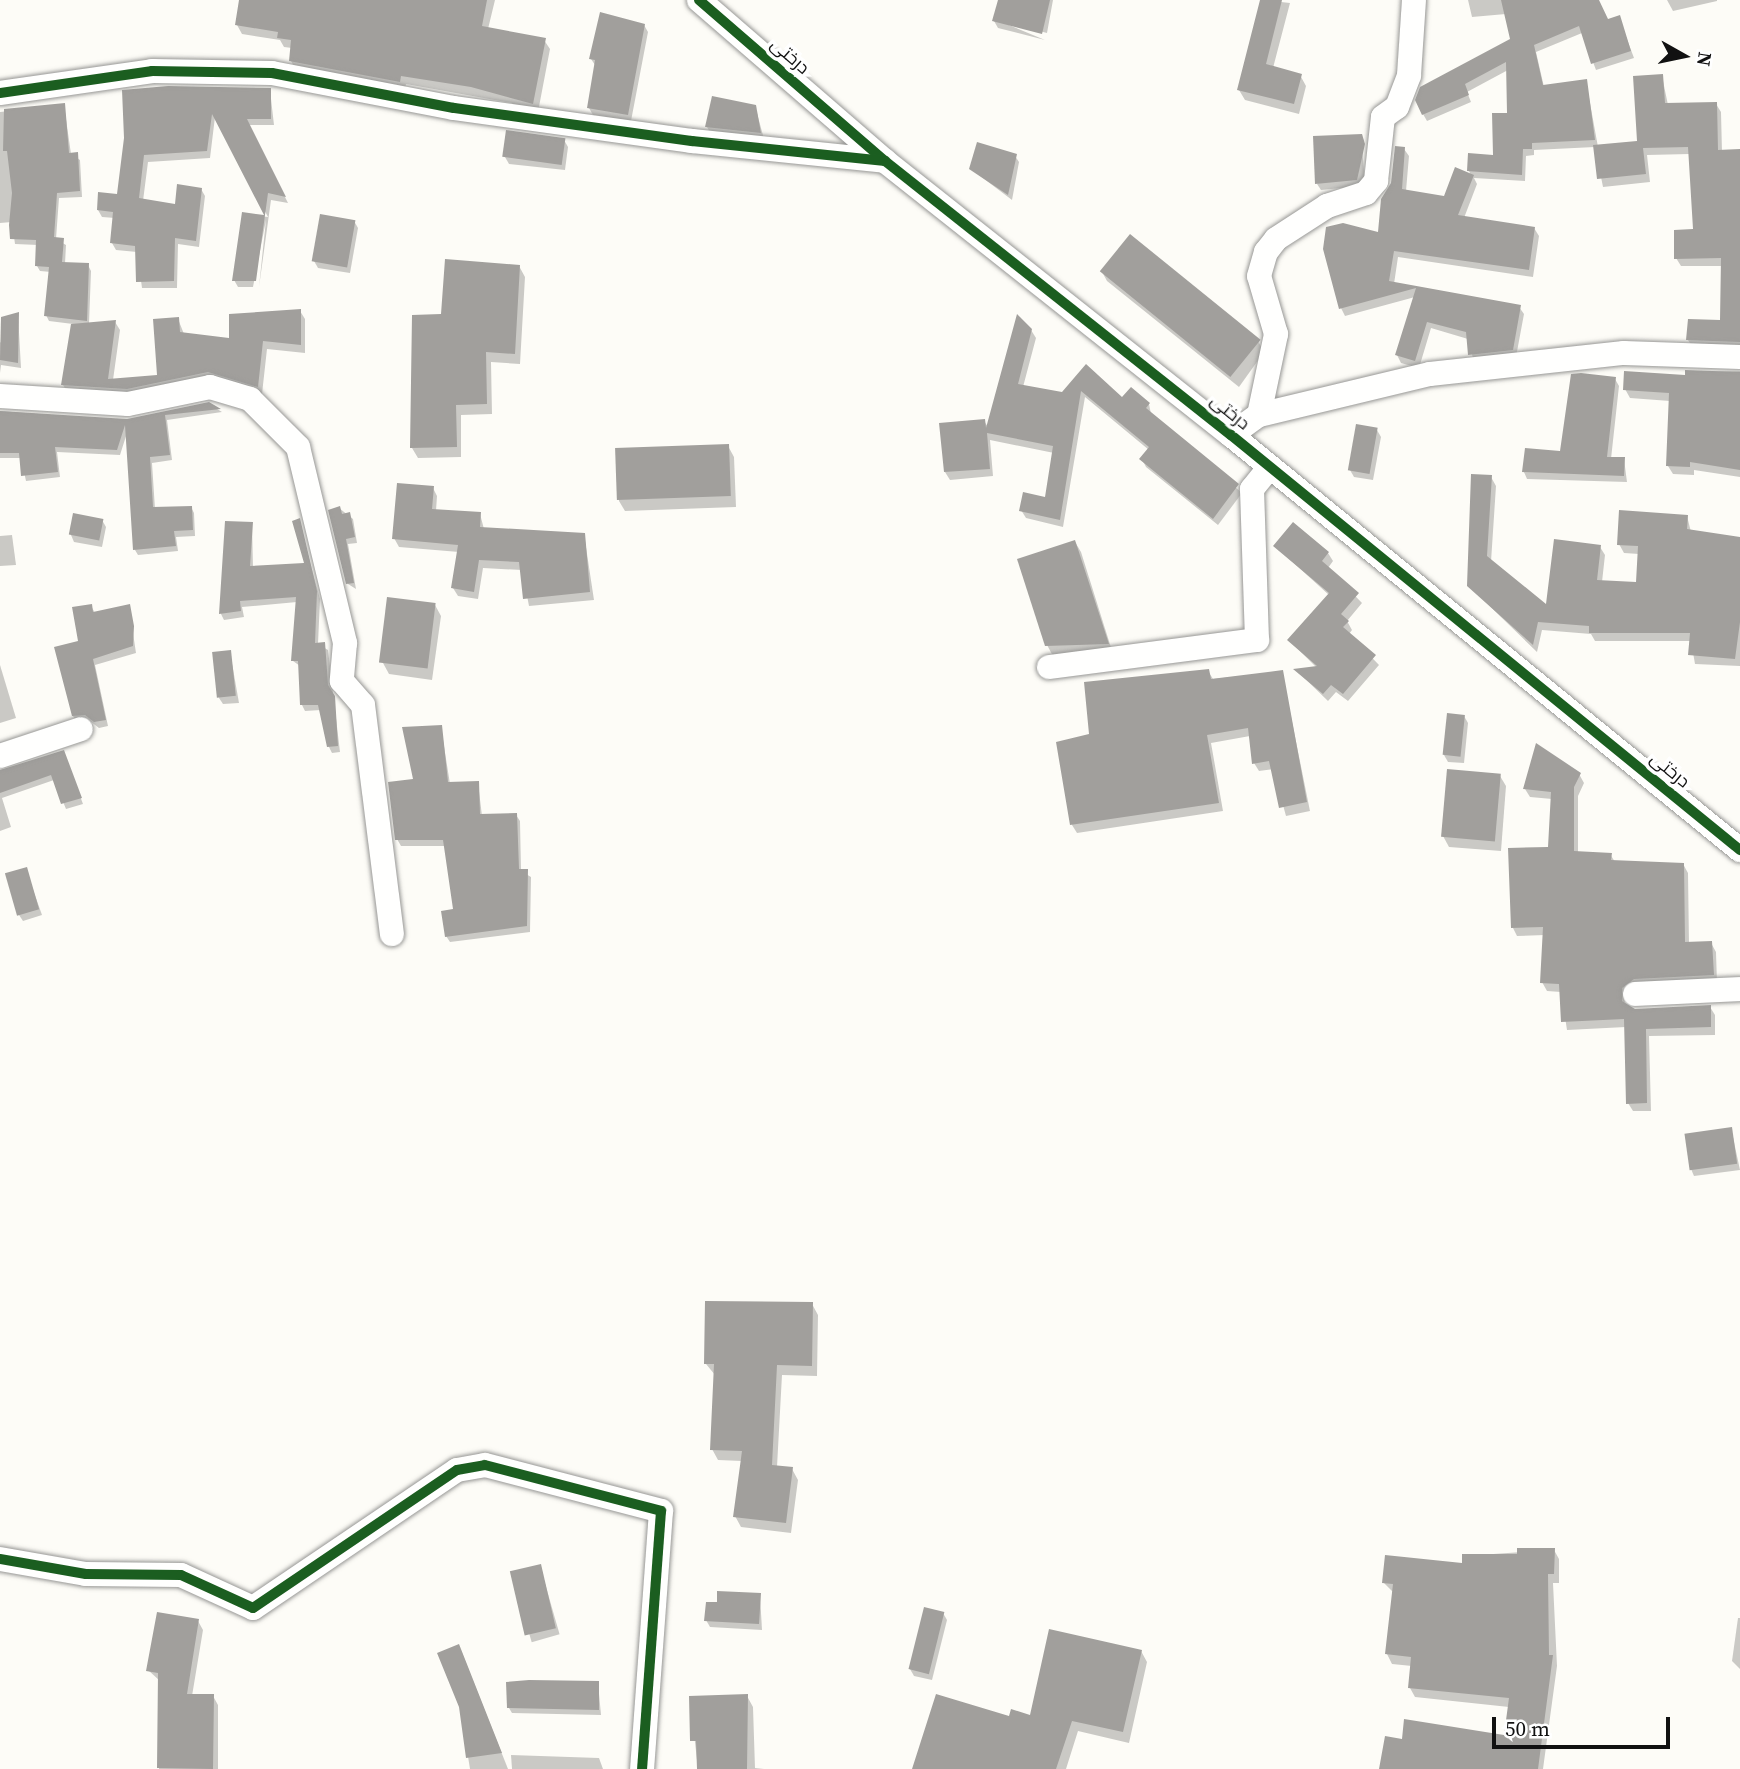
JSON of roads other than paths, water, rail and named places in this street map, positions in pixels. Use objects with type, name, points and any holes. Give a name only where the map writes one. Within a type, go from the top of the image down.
[{"type":"street","name":"درختی","points":[[699,0],[885,161],[1231,435],[1740,850]]},
{"type":"street","points":[[1259,415],[1276,334],[1259,276],[1266,252],[1276,239],[1327,206],[1366,193],[1376,181],[1383,117],[1397,107],[1409,75],[1414,0]]},
{"type":"street","points":[[0,93],[152,71],[272,73],[468,110],[692,141],[885,161]]},
{"type":"street","points":[[1231,435],[1259,415],[1430,374],[1624,353],[1740,357]]},
{"type":"street","points":[[0,396],[128,404],[210,387],[250,399],[298,447],[345,643],[342,681],[363,705],[392,934]]},
{"type":"street","points":[[1049,667],[1256,640],[1252,489],[1270,467]]},
{"type":"street","points":[[0,756],[81,729]]},
{"type":"street","points":[[1634,994],[1740,989]]},
{"type":"street","points":[[0,1559],[86,1574],[181,1575],[253,1608],[457,1470],[485,1465],[661,1511],[642,1769]]}]
